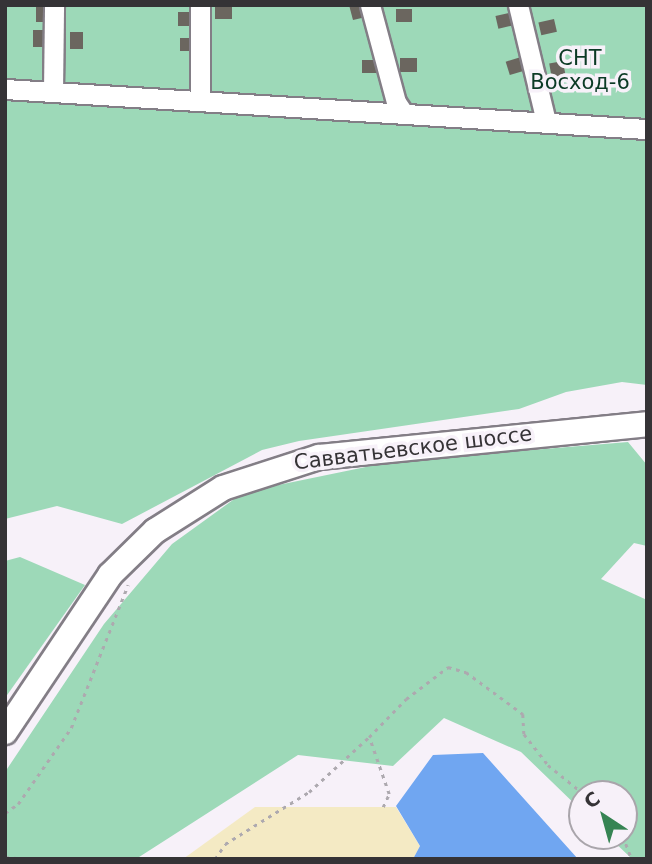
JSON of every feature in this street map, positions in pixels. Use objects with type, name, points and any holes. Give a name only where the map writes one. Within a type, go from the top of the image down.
[{"type":"main road","name":"Савватьевское шоссе","points":[[5,732],[110,575],[163,525],[223,488],[279,466],[328,455],[647,424]]},
{"type":"street","points":[[53,92],[54,5]]},
{"type":"street","points":[[200,5],[200,101]]},
{"type":"street","points":[[370,5],[396,102],[404,114]]},
{"type":"street","points":[[518,5],[546,122]]},
{"type":"street","points":[[5,89],[647,129]]},
{"type":"path","points":[[5,813],[18,804],[71,728],[130,577]]},
{"type":"path","points":[[215,859],[225,844],[309,792],[369,737],[405,699],[448,667],[466,672],[523,714],[524,734],[548,765],[568,781]]},
{"type":"path","points":[[369,737],[389,794],[383,807]]},
{"type":"path","points":[[5,857],[26,859]]},
{"type":"green space","name":"СНТ Восход-6","points":[[5,5],[647,5],[647,385],[622,382],[566,392],[519,409],[299,441],[262,450],[122,524],[57,506],[5,519]]},
{"type":"green space","points":[[628,442],[647,465],[647,546],[634,543],[601,579],[647,600],[647,859],[632,859],[623,850],[638,850],[638,780],[568,780],[568,797],[521,752],[444,718],[393,766],[298,755],[136,859],[5,859],[5,772],[104,624],[172,544],[244,492],[390,462]]},
{"type":"green space","points":[[20,557],[85,585],[5,698],[5,561]]},
{"type":"sand","points":[[255,807],[396,807],[420,846],[413,859],[183,859]]},
{"type":"water","points":[[483,753],[578,859],[413,859],[420,846],[396,806],[433,755]]},
{"type":"building","points":[[36,5],[49,5],[49,22],[36,22]]},
{"type":"building","points":[[349,5],[363,5],[366,17],[353,20]]},
{"type":"building","points":[[215,6],[232,6],[232,19],[215,19]]},
{"type":"building","points":[[396,9],[412,9],[412,22],[396,22]]},
{"type":"building","points":[[178,12],[195,12],[195,26],[178,26]]},
{"type":"building","points":[[513,12],[516,25],[498,29],[495,16]]},
{"type":"building","points":[[554,19],[557,32],[541,35],[538,23]]},
{"type":"building","points":[[33,30],[46,30],[46,47],[33,47]]},
{"type":"building","points":[[70,32],[83,32],[83,49],[70,49]]},
{"type":"building","points":[[180,38],[197,38],[197,51],[180,51]]},
{"type":"building","points":[[521,57],[525,70],[510,75],[506,62]]},
{"type":"building","points":[[400,58],[417,58],[417,72],[400,72]]},
{"type":"building","points":[[362,60],[379,60],[379,73],[362,73]]},
{"type":"building","points":[[563,61],[566,78],[552,80],[549,63]]}]
